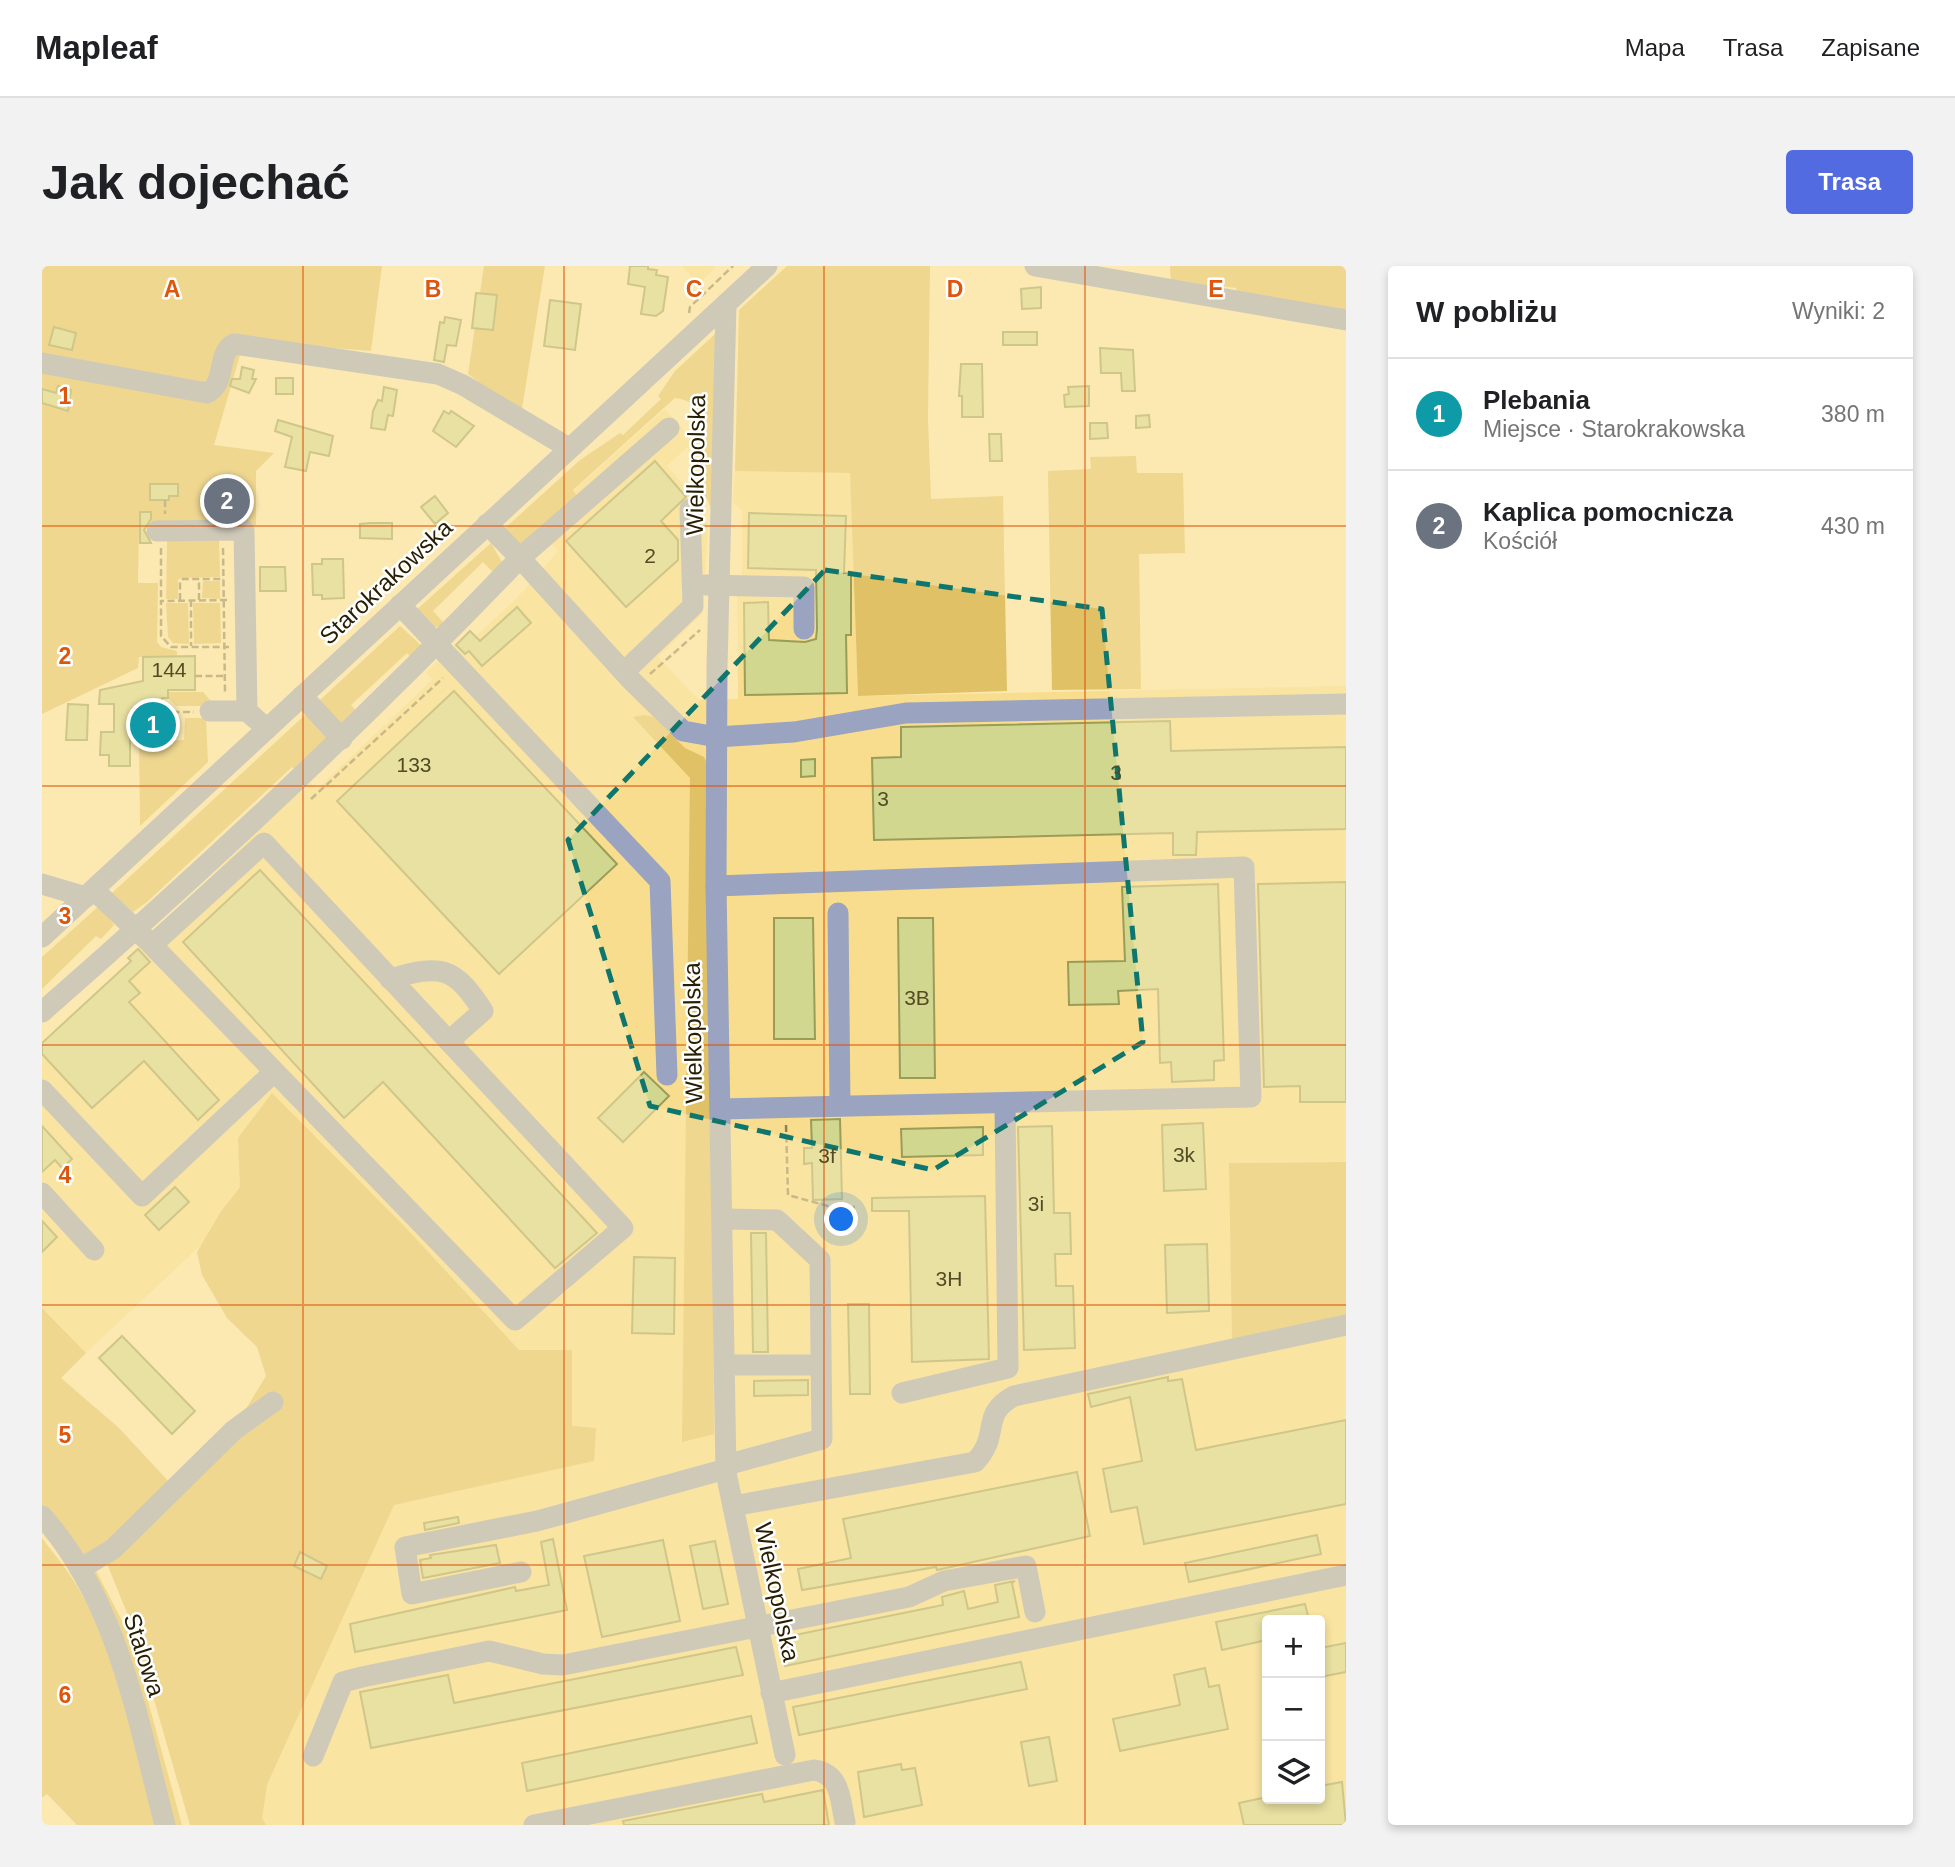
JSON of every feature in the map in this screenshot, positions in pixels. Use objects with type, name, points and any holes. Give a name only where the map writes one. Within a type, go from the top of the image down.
[{"type":"street","name":"Starokrakowska","points":[[42,937],[767,266]]},
{"type":"street","points":[[1035,266],[1154,276],[1346,320]]},
{"type":"street","name":"Wielkopolska","points":[[726,304],[719,585],[716,886],[726,1467],[785,1755]]},
{"type":"street","points":[[42,362],[207,393],[217,385],[226,353],[234,344],[438,374],[463,385],[569,448]]},
{"type":"street","points":[[42,1012],[342,739],[520,558],[669,428]]},
{"type":"street","points":[[624,672],[693,606],[690,509]]},
{"type":"street","points":[[486,524],[682,731],[717,737],[809,731],[906,713],[1346,704]]},
{"type":"street","points":[[159,531],[244,530],[234,589],[246,646],[247,711]]},
{"type":"street","points":[[693,585],[804,587],[804,629]]},
{"type":"street","points":[[400,605],[660,881],[667,1075]]},
{"type":"street","points":[[302,696],[342,739]]},
{"type":"street","points":[[217,711],[247,711],[267,729]]},
{"type":"street","points":[[42,884],[90,894],[152,945],[515,1320],[623,1228],[264,843],[152,945]]},
{"type":"street","points":[[716,886],[1244,867],[1251,1097],[721,1109]]},
{"type":"street","points":[[838,913],[840,1106]]},
{"type":"street","points":[[390,979],[436,970],[456,976],[469,989],[483,1011],[449,1041]]},
{"type":"street","points":[[42,1090],[142,1196],[274,1072]]},
{"type":"street","points":[[902,1393],[1008,1368],[1005,1102]]},
{"type":"street","points":[[42,1193],[94,1250]]},
{"type":"street","points":[[521,1572],[412,1594],[405,1547],[537,1521],[822,1439],[820,1260],[777,1220],[723,1219]]},
{"type":"street","points":[[733,1506],[975,1462],[988,1448],[992,1418],[1001,1403],[1014,1396],[1346,1325]]},
{"type":"street","points":[[726,1365],[821,1365]]},
{"type":"street","points":[[80,1569],[113,1549],[234,1430],[273,1402]]},
{"type":"street","name":"Stalowa","points":[[42,1516],[80,1569],[117,1644],[165,1825]]},
{"type":"street","points":[[313,1756],[344,1682],[489,1651],[543,1664],[563,1665],[909,1597],[944,1581],[1026,1566],[1035,1612]]},
{"type":"street","points":[[772,1693],[1346,1575]]},
{"type":"street","points":[[534,1825],[814,1770],[827,1772],[835,1779],[845,1822]]},
{"type":"path","points":[[159,531],[161,636],[164,642],[172,647],[246,646]]},
{"type":"path","points":[[162,712],[217,711],[224,676],[224,647],[234,589],[223,531]]},
{"type":"path","points":[[180,600],[180,582],[199,579],[234,589]]},
{"type":"path","points":[[199,579],[199,600]]},
{"type":"path","points":[[161,601],[199,600],[234,589]]},
{"type":"path","points":[[191,600],[191,647]]},
{"type":"path","points":[[312,799],[456,665]]},
{"type":"path","points":[[195,676],[246,676]]},
{"type":"path","points":[[786,1107],[788,1195],[835,1208],[855,1207]]},
{"type":"highlighted area","points":[[825,570],[1102,609],[1143,1042],[933,1170],[650,1106],[568,840]]},
{"type":"shaded area","points":[[42,266],[382,266],[371,351],[244,341],[214,445],[274,453],[256,471],[256,525],[139,526],[138,583],[158,583],[157,642],[161,647],[177,651],[177,656],[139,657],[138,668],[42,714]]},
{"type":"shaded area","points":[[484,266],[545,266],[521,415],[468,374]]},
{"type":"shaded area","points":[[682,266],[717,266],[698,284]]},
{"type":"shaded area","points":[[787,266],[930,266],[928,418],[931,499],[1003,496],[1007,691],[858,696],[850,473],[735,471],[739,310]]},
{"type":"shaded area","points":[[1170,266],[1346,266],[1346,316],[1239,297],[1236,288],[1213,285],[1206,292],[1171,283]]},
{"type":"shaded area","points":[[715,334],[714,519],[708,500],[699,489],[705,439],[703,417],[689,402],[675,398],[573,490],[577,496],[524,546],[503,530],[580,460],[620,433],[623,435],[661,399],[658,396],[675,371]]},
{"type":"shaded area","points":[[665,409],[694,441],[667,466],[693,495],[687,502],[708,524],[703,613],[658,657],[698,699],[738,699],[737,585],[742,579],[742,510],[733,503],[735,471],[850,473],[858,696],[1346,686],[1346,1162],[1229,1163],[1346,1316],[1346,1825],[249,1825],[394,1505],[594,1461],[572,1426],[572,1351],[519,1350],[316,1137],[86,1353],[42,1308],[42,1043],[131,962],[128,958],[309,781],[317,789],[432,680],[426,672],[470,631],[476,636],[517,598],[558,551],[535,525]]},
{"type":"shaded area","points":[[1136,456],[1137,473],[1183,473],[1185,553],[1139,554],[1141,689],[1052,690],[1048,471],[1091,469],[1090,457]]},
{"type":"shaded area","points":[[219,537],[220,577],[181,578],[178,580],[178,599],[166,599],[167,541]]},
{"type":"shaded area","points":[[491,543],[502,562],[496,575],[483,562],[433,611],[443,622],[441,627],[432,627],[414,612]]},
{"type":"shaded area","points":[[203,581],[220,581],[220,599],[202,598]]},
{"type":"shaded area","points":[[166,603],[188,603],[189,644],[173,643],[168,637]]},
{"type":"shaded area","points":[[193,603],[220,603],[221,643],[194,644]]},
{"type":"shaded area","points":[[400,626],[423,647],[413,659],[407,653],[351,705],[358,713],[343,724],[339,722],[319,701]]},
{"type":"shaded area","points":[[169,692],[203,692],[215,706],[176,706],[169,699]]},
{"type":"shaded area","points":[[306,714],[321,723],[329,741],[295,769],[292,767],[133,912],[112,893]]},
{"type":"shaded area","points":[[633,717],[654,717],[685,748],[704,757],[710,769],[714,1434],[682,1442],[690,778]]},
{"type":"shaded area","points":[[185,718],[206,718],[208,762],[140,826],[139,741],[184,740]]},
{"type":"shaded area","points":[[100,905],[114,925],[101,939],[96,936],[42,989],[42,957]]},
{"type":"shaded area","points":[[272,1093],[405,1227],[519,1350],[572,1350],[572,1426],[596,1428],[594,1461],[394,1505],[267,1785],[262,1818],[266,1825],[190,1825],[134,1630],[105,1559],[93,1565],[130,1636],[182,1825],[173,1825],[124,1639],[42,1507],[42,1308],[86,1353],[61,1378],[118,1427],[172,1485],[247,1407],[266,1376],[257,1347],[227,1318],[202,1275],[197,1252],[220,1213],[240,1187],[238,1138]]},
{"type":"shaded area","points":[[1346,1162],[1346,1316],[1232,1340],[1229,1163]]},
{"type":"shaded area","points":[[42,1538],[77,1586],[105,1642],[125,1702],[155,1825],[77,1825],[47,1794],[42,1798]]},
{"type":"building","points":[[630,266],[648,266],[648,269],[657,270],[656,275],[668,277],[663,311],[656,316],[641,314],[645,287],[628,284]]},
{"type":"building","points":[[1041,287],[1041,308],[1022,309],[1021,289]]},
{"type":"building","points":[[476,293],[497,295],[493,330],[472,328]]},
{"type":"building","points":[[550,300],[581,304],[575,350],[544,346]]},
{"type":"building","points":[[445,317],[461,320],[456,346],[447,345],[444,362],[434,360],[440,322],[444,323]]},
{"type":"building","points":[[54,327],[76,333],[72,350],[49,345]]},
{"type":"building","points":[[1003,332],[1037,332],[1037,345],[1003,345]]},
{"type":"building","points":[[1100,348],[1133,350],[1135,391],[1122,391],[1121,373],[1101,373]]},
{"type":"building","points":[[961,364],[982,364],[983,417],[962,417],[962,396],[959,396]]},
{"type":"building","points":[[242,367],[254,370],[252,379],[256,379],[249,393],[230,386],[232,379],[240,379]]},
{"type":"building","points":[[276,378],[293,378],[293,394],[276,394]]},
{"type":"building","points":[[58,386],[71,390],[68,411],[42,403],[42,389],[56,393]]},
{"type":"building","points":[[1089,386],[1089,406],[1065,407],[1064,395],[1069,394],[1068,387]]},
{"type":"building","points":[[384,387],[397,390],[393,416],[388,415],[385,430],[371,428],[373,411],[378,400],[382,401]]},
{"type":"building","points":[[444,411],[449,414],[451,411],[474,426],[456,447],[433,431]]},
{"type":"building","points":[[1149,415],[1150,427],[1136,428],[1136,416]]},
{"type":"building","points":[[278,420],[333,436],[329,456],[310,452],[306,471],[285,467],[292,437],[275,431]]},
{"type":"building","points":[[1090,423],[1107,423],[1108,438],[1090,439]]},
{"type":"building","points":[[989,434],[1001,434],[1002,461],[990,461]]},
{"type":"building","points":[[655,461],[686,497],[661,521],[678,540],[678,560],[626,607],[566,541]]},
{"type":"building","points":[[150,484],[178,484],[178,496],[169,496],[169,500],[150,500]]},
{"type":"building","points":[[435,496],[448,513],[435,524],[421,507]]},
{"type":"building","points":[[140,512],[151,512],[151,519],[144,530],[151,543],[140,543]]},
{"type":"building","points":[[749,513],[846,516],[844,573],[851,572],[851,635],[846,635],[847,693],[745,695],[744,603],[768,602],[769,640],[805,642],[816,639],[817,629],[816,570],[748,568]]},
{"type":"building","points":[[392,523],[392,539],[360,538],[360,524]]},
{"type":"building","points":[[322,559],[343,559],[344,598],[322,599],[322,595],[313,595],[312,564],[322,564]]},
{"type":"building","points":[[260,567],[285,567],[286,591],[260,591]]},
{"type":"building","points":[[517,607],[531,623],[482,666],[469,651],[465,654],[456,645],[470,631],[480,641]]},
{"type":"building","points":[[195,656],[195,690],[168,690],[168,698],[162,698],[162,738],[130,737],[130,766],[109,766],[109,755],[100,755],[101,732],[114,732],[114,704],[99,704],[100,690],[143,681],[143,657]]},
{"type":"building","points":[[454,691],[617,864],[499,974],[337,801]]},
{"type":"building","points":[[68,704],[88,705],[87,740],[66,740]]},
{"type":"building","points":[[1170,721],[1171,751],[1346,747],[1346,829],[1197,832],[1196,855],[1173,855],[1173,833],[874,840],[872,758],[901,757],[901,727]]},
{"type":"building","points":[[815,759],[815,776],[801,777],[801,760]]},
{"type":"building","points":[[260,870],[597,1233],[555,1268],[383,1082],[344,1118],[183,942]]},
{"type":"building","points":[[1346,882],[1346,1102],[1300,1102],[1300,1086],[1264,1087],[1258,884]]},
{"type":"building","points":[[1218,884],[1224,1060],[1214,1061],[1214,1080],[1172,1082],[1171,1062],[1160,1063],[1158,989],[1118,991],[1119,1004],[1069,1005],[1068,962],[1125,961],[1122,887]]},
{"type":"building","points":[[774,918],[813,918],[815,1039],[774,1039]]},
{"type":"building","points":[[898,918],[933,918],[935,1078],[900,1078]]},
{"type":"building","points":[[138,949],[150,962],[129,981],[140,993],[129,1002],[219,1100],[198,1120],[144,1061],[92,1108],[42,1054],[42,1043],[131,961],[128,958]]},
{"type":"building","points":[[644,1072],[669,1096],[623,1142],[598,1118]]},
{"type":"building","points":[[840,1119],[842,1199],[813,1200],[812,1163],[804,1164],[804,1148],[812,1148],[811,1120]]},
{"type":"building","points":[[1203,1123],[1206,1189],[1164,1191],[1162,1125]]},
{"type":"building","points":[[42,1126],[72,1159],[62,1168],[55,1160],[42,1172]]},
{"type":"building","points":[[1052,1126],[1054,1213],[1070,1213],[1071,1254],[1055,1254],[1056,1286],[1073,1286],[1075,1348],[1024,1350],[1018,1127]]},
{"type":"building","points":[[983,1127],[983,1155],[902,1157],[901,1129]]},
{"type":"building","points":[[175,1187],[189,1202],[159,1230],[145,1215]]},
{"type":"building","points":[[985,1196],[989,1359],[912,1362],[909,1211],[872,1211],[872,1198]]},
{"type":"building","points":[[42,1221],[57,1237],[42,1252]]},
{"type":"building","points":[[751,1233],[766,1233],[768,1352],[753,1352]]},
{"type":"building","points":[[1207,1244],[1209,1311],[1167,1313],[1165,1245]]},
{"type":"building","points":[[634,1257],[675,1258],[674,1334],[632,1333]]},
{"type":"building","points":[[848,1304],[869,1304],[870,1394],[850,1394]]},
{"type":"building","points":[[122,1336],[195,1411],[172,1434],[99,1358]]},
{"type":"building","points":[[1168,1377],[1168,1381],[1182,1379],[1196,1450],[1346,1420],[1346,1504],[1144,1544],[1137,1507],[1111,1512],[1103,1469],[1142,1461],[1130,1397],[1091,1407],[1088,1394]]},
{"type":"building","points":[[808,1380],[808,1395],[754,1396],[754,1381]]},
{"type":"building","points":[[1077,1472],[1090,1536],[937,1570],[936,1567],[802,1590],[798,1569],[851,1558],[843,1519]]},
{"type":"building","points":[[458,1517],[459,1523],[425,1530],[424,1523]]},
{"type":"building","points":[[1317,1535],[1321,1554],[1189,1582],[1185,1563]]},
{"type":"building","points":[[553,1539],[567,1610],[355,1652],[350,1624],[515,1587],[516,1591],[549,1585],[541,1542]]},
{"type":"building","points":[[663,1540],[680,1621],[602,1637],[584,1556]]},
{"type":"building","points":[[715,1541],[728,1604],[703,1609],[690,1546]]},
{"type":"building","points":[[496,1545],[500,1563],[423,1578],[420,1560],[431,1558],[430,1555]]},
{"type":"building","points":[[300,1552],[327,1566],[321,1579],[294,1566]]},
{"type":"building","points":[[1015,1581],[1012,1583],[1019,1617],[785,1666],[780,1638],[943,1605],[942,1597],[964,1591],[968,1609],[998,1602],[995,1585]]},
{"type":"building","points":[[1305,1604],[1308,1615],[1262,1615],[1262,1641],[1222,1650],[1216,1622]]},
{"type":"building","points":[[1346,1643],[1346,1672],[1325,1676],[1325,1647]]},
{"type":"building","points":[[736,1647],[743,1675],[371,1748],[360,1692],[448,1675],[454,1703]]},
{"type":"building","points":[[1021,1662],[1027,1689],[799,1735],[793,1707]]},
{"type":"building","points":[[1205,1668],[1209,1687],[1219,1685],[1228,1729],[1120,1751],[1113,1719],[1180,1705],[1174,1675]]},
{"type":"building","points":[[751,1716],[757,1743],[527,1791],[522,1763]]},
{"type":"building","points":[[1049,1737],[1057,1781],[1029,1786],[1021,1742]]},
{"type":"building","points":[[901,1764],[902,1770],[915,1768],[922,1805],[864,1817],[858,1772]]},
{"type":"building","points":[[1342,1782],[1346,1825],[1244,1825],[1239,1803],[1262,1798],[1262,1804],[1325,1804],[1325,1785]]},
{"type":"building","points":[[823,1790],[829,1825],[624,1825],[623,1821],[762,1794],[764,1802]]},
{"type":"place","name":"Kaplica pomocnicza","points":[[227,501]]},
{"type":"place","name":"Plebania","points":[[153,725]]}]
